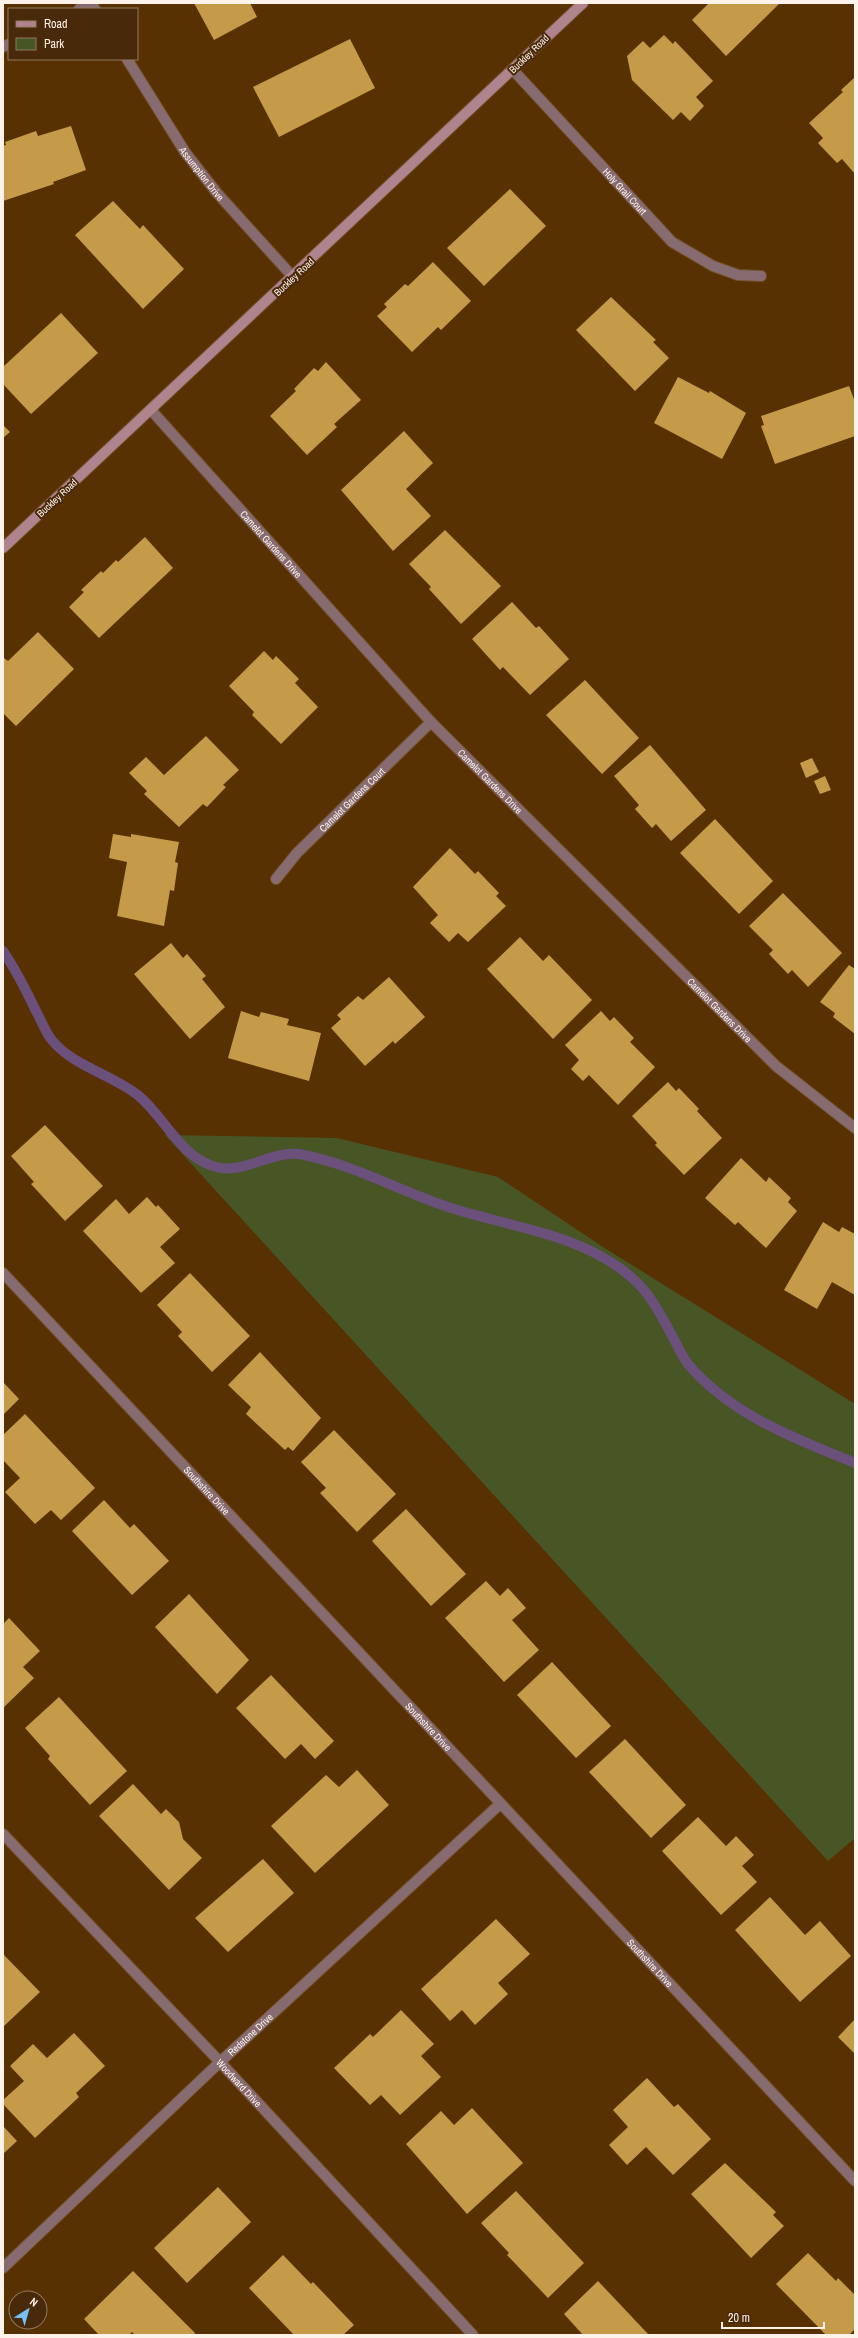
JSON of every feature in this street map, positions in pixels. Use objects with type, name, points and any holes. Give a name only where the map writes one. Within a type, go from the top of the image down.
[{"type":"street","points":[[81,8],[91,3]]},
{"type":"street","name":"Buckley Road","points":[[3,548],[583,3]]},
{"type":"street","name":"Assumption Drive","points":[[128,60],[185,152],[217,192],[293,277]]},
{"type":"street","name":"Holy Grail Court","points":[[513,70],[672,242],[713,266],[738,275],[761,276]]},
{"type":"street","name":"Camelot Gardens Drive","points":[[151,410],[431,722],[776,1066],[855,1128]]},
{"type":"street","name":"Camelot Gardens Court","points":[[276,880],[297,853],[431,722]]},
{"type":"street","name":"Southshire Drive","points":[[3,1273],[500,1804],[855,2180]]},
{"type":"street","name":"Redstone Drive","points":[[3,2268],[220,2062],[500,1804]]},
{"type":"street","name":"Woodward Drive","points":[[3,1834],[220,2062],[472,2335]]},
{"type":"green space","points":[[165,1135],[337,1138],[498,1177],[603,1247],[855,1404],[855,1838],[828,1861]]},
{"type":"building","points":[[194,3],[250,3],[257,17],[214,40]]},
{"type":"building","points":[[709,3],[780,3],[726,56],[692,20]]},
{"type":"building","points":[[664,35],[673,44],[675,41],[713,81],[696,97],[704,106],[690,121],[681,112],[673,120],[632,80],[627,56],[643,41],[650,48]]},
{"type":"building","points":[[350,39],[375,88],[279,137],[253,87]]},
{"type":"building","points":[[854,78],[855,174],[842,159],[837,163],[818,143],[823,138],[809,123],[843,92],[841,90]]},
{"type":"building","points":[[71,126],[86,170],[53,182],[54,184],[3,201],[3,146],[6,145],[5,142],[36,131],[38,136]]},
{"type":"building","points":[[510,189],[546,226],[484,286],[447,248]]},
{"type":"building","points":[[113,201],[140,229],[143,225],[184,269],[143,309],[75,235]]},
{"type":"building","points":[[433,262],[471,301],[441,330],[438,327],[412,352],[377,316],[387,307],[384,304],[405,284],[408,286]]},
{"type":"building","points":[[611,297],[656,340],[653,342],[669,358],[635,391],[576,330]]},
{"type":"building","points":[[61,313],[98,353],[31,414],[3,384],[3,367]]},
{"type":"building","points":[[326,362],[361,400],[334,424],[337,427],[307,455],[270,416],[296,391],[294,389],[314,368],[318,371]]},
{"type":"building","points":[[678,377],[709,393],[710,391],[746,413],[722,459],[654,423]]},
{"type":"building","points":[[849,386],[855,402],[855,436],[775,464],[761,426],[764,425],[761,416]]},
{"type":"building","points":[[3,425],[10,432],[3,438]]},
{"type":"building","points":[[404,431],[433,463],[406,489],[431,516],[393,551],[341,490]]},
{"type":"building","points":[[445,530],[501,586],[461,624],[429,589],[431,587],[409,564]]},
{"type":"building","points":[[145,537],[173,568],[99,638],[69,607],[84,592],[81,590],[101,571],[103,573],[116,560],[118,562]]},
{"type":"building","points":[[512,602],[536,628],[539,626],[569,659],[530,695],[503,667],[500,670],[472,639]]},
{"type":"building","points":[[38,632],[74,669],[16,726],[3,713],[3,660],[4,658],[8,661]]},
{"type":"building","points":[[264,651],[273,660],[276,656],[299,679],[295,683],[318,707],[281,744],[252,715],[254,712],[229,686]]},
{"type":"building","points":[[585,680],[639,738],[602,774],[546,715]]},
{"type":"building","points":[[206,736],[239,770],[223,785],[226,787],[207,807],[203,804],[179,827],[144,794],[147,791],[129,773],[146,757],[164,775]]},
{"type":"building","points":[[650,745],[706,810],[671,841],[656,824],[652,828],[635,809],[639,805],[614,776]]},
{"type":"building","points":[[812,758],[819,772],[806,778],[800,763]]},
{"type":"building","points":[[825,776],[831,790],[820,794],[814,781]]},
{"type":"building","points":[[715,819],[773,881],[739,914],[680,853]]},
{"type":"building","points":[[113,834],[131,837],[131,834],[179,842],[175,862],[178,863],[174,891],[170,890],[164,926],[117,916],[127,862],[109,858]]},
{"type":"building","points":[[450,848],[475,874],[478,871],[499,893],[496,896],[506,906],[468,942],[458,933],[449,942],[430,923],[438,915],[413,887]]},
{"type":"building","points":[[783,893],[842,953],[808,987],[792,970],[788,974],[769,954],[773,950],[749,926]]},
{"type":"building","points":[[520,937],[543,961],[549,955],[592,1000],[553,1039],[487,969]]},
{"type":"building","points":[[171,943],[183,958],[187,954],[206,976],[202,979],[225,1007],[190,1039],[134,974]]},
{"type":"building","points":[[849,965],[855,969],[855,1034],[833,1017],[835,1013],[820,1002]]},
{"type":"building","points":[[389,977],[425,1017],[395,1044],[393,1041],[365,1066],[331,1028],[341,1019],[337,1015],[358,996],[363,1000]]},
{"type":"building","points":[[241,1011],[259,1017],[261,1012],[289,1019],[287,1025],[321,1033],[309,1081],[228,1058]]},
{"type":"building","points":[[601,1011],[610,1021],[614,1017],[634,1038],[630,1042],[655,1067],[618,1105],[589,1075],[583,1081],[571,1069],[579,1060],[565,1045]]},
{"type":"building","points":[[668,1082],[676,1091],[679,1088],[699,1109],[697,1111],[722,1138],[684,1175],[655,1145],[657,1143],[632,1116]]},
{"type":"building","points":[[45,1125],[103,1186],[65,1221],[31,1184],[34,1182],[11,1156]]},
{"type":"building","points":[[741,1158],[766,1182],[769,1177],[791,1198],[788,1202],[797,1211],[766,1248],[738,1222],[735,1225],[705,1198]]},
{"type":"building","points":[[147,1197],[156,1207],[158,1205],[180,1229],[160,1247],[175,1263],[141,1293],[83,1231],[116,1199],[129,1214]]},
{"type":"building","points":[[823,1222],[839,1232],[842,1227],[855,1234],[855,1295],[832,1282],[817,1309],[784,1290]]},
{"type":"building","points":[[190,1273],[250,1336],[212,1372],[178,1336],[182,1332],[157,1305]]},
{"type":"building","points":[[260,1352],[321,1418],[293,1451],[288,1447],[285,1450],[246,1414],[251,1407],[228,1385]]},
{"type":"building","points":[[3,1382],[19,1399],[3,1415]]},
{"type":"building","points":[[25,1414],[95,1488],[61,1520],[51,1510],[35,1524],[5,1492],[20,1478],[3,1460],[3,1435]]},
{"type":"building","points":[[334,1430],[396,1494],[357,1532],[320,1493],[326,1488],[301,1462]]},
{"type":"building","points":[[104,1500],[130,1528],[134,1524],[169,1561],[132,1595],[72,1531]]},
{"type":"building","points":[[406,1509],[466,1574],[431,1606],[372,1541]]},
{"type":"building","points":[[486,1581],[500,1596],[508,1588],[526,1608],[512,1620],[539,1650],[504,1682],[445,1618]]},
{"type":"building","points":[[189,1594],[249,1660],[217,1694],[155,1627]]},
{"type":"building","points":[[9,1618],[40,1651],[23,1667],[34,1678],[3,1708],[3,1624]]},
{"type":"building","points":[[552,1662],[611,1726],[576,1758],[517,1695]]},
{"type":"building","points":[[271,1675],[334,1741],[315,1759],[301,1744],[285,1759],[236,1708]]},
{"type":"building","points":[[59,1697],[127,1771],[90,1805],[48,1759],[50,1756],[25,1728]]},
{"type":"building","points":[[625,1739],[686,1805],[651,1838],[589,1772]]},
{"type":"building","points":[[357,1770],[389,1805],[315,1873],[271,1826],[326,1775],[339,1787]]},
{"type":"building","points":[[133,1784],[161,1814],[166,1809],[179,1822],[183,1839],[202,1858],[169,1890],[99,1816]]},
{"type":"building","points":[[698,1817],[726,1846],[736,1836],[754,1855],[742,1866],[757,1882],[721,1915],[662,1851]]},
{"type":"building","points":[[263,1859],[294,1893],[228,1952],[195,1918]]},
{"type":"building","points":[[770,1897],[805,1935],[820,1921],[851,1956],[800,2002],[735,1930]]},
{"type":"building","points":[[496,1919],[530,1954],[498,1983],[508,1994],[475,2025],[462,2010],[450,2021],[421,1989]]},
{"type":"building","points":[[3,1954],[40,1992],[3,2027]]},
{"type":"building","points":[[401,2010],[434,2044],[421,2056],[441,2077],[400,2115],[381,2095],[370,2105],[334,2068],[370,2034],[373,2037]]},
{"type":"building","points":[[855,2019],[855,2054],[838,2037]]},
{"type":"building","points":[[74,2033],[105,2066],[76,2093],[79,2097],[35,2138],[3,2104],[3,2100],[24,2081],[10,2066],[33,2044],[47,2058]]},
{"type":"building","points":[[647,2078],[674,2107],[678,2104],[711,2139],[673,2175],[646,2147],[627,2165],[609,2145],[628,2127],[613,2110]]},
{"type":"building","points":[[472,2108],[523,2163],[467,2214],[406,2144],[441,2111],[454,2125]]},
{"type":"building","points":[[3,2126],[17,2141],[3,2154]]},
{"type":"building","points":[[725,2163],[776,2212],[773,2215],[784,2226],[751,2258],[691,2194]]},
{"type":"building","points":[[218,2187],[251,2222],[187,2283],[154,2248]]},
{"type":"building","points":[[516,2191],[584,2263],[548,2298],[507,2255],[509,2253],[481,2223]]},
{"type":"building","points":[[808,2253],[836,2281],[838,2278],[855,2295],[855,2329],[849,2335],[826,2335],[776,2284]]},
{"type":"building","points":[[283,2255],[311,2284],[313,2282],[354,2325],[343,2335],[294,2335],[249,2288]]},
{"type":"building","points":[[133,2271],[195,2333],[194,2335],[135,2335],[132,2332],[129,2335],[99,2335],[84,2319]]},
{"type":"building","points":[[598,2281],[649,2335],[583,2335],[564,2314]]},
{"type":"waterway","points":[[3,951],[21,980],[47,1033],[60,1049],[81,1064],[128,1088],[139,1096],[149,1105],[183,1146],[203,1162],[216,1167],[237,1168],[282,1155],[304,1155],[323,1159],[430,1201],[468,1213],[548,1234],[586,1249],[616,1265],[636,1281],[657,1308],[688,1364],[705,1382],[724,1398],[766,1424],[788,1435],[855,1463]]}]
